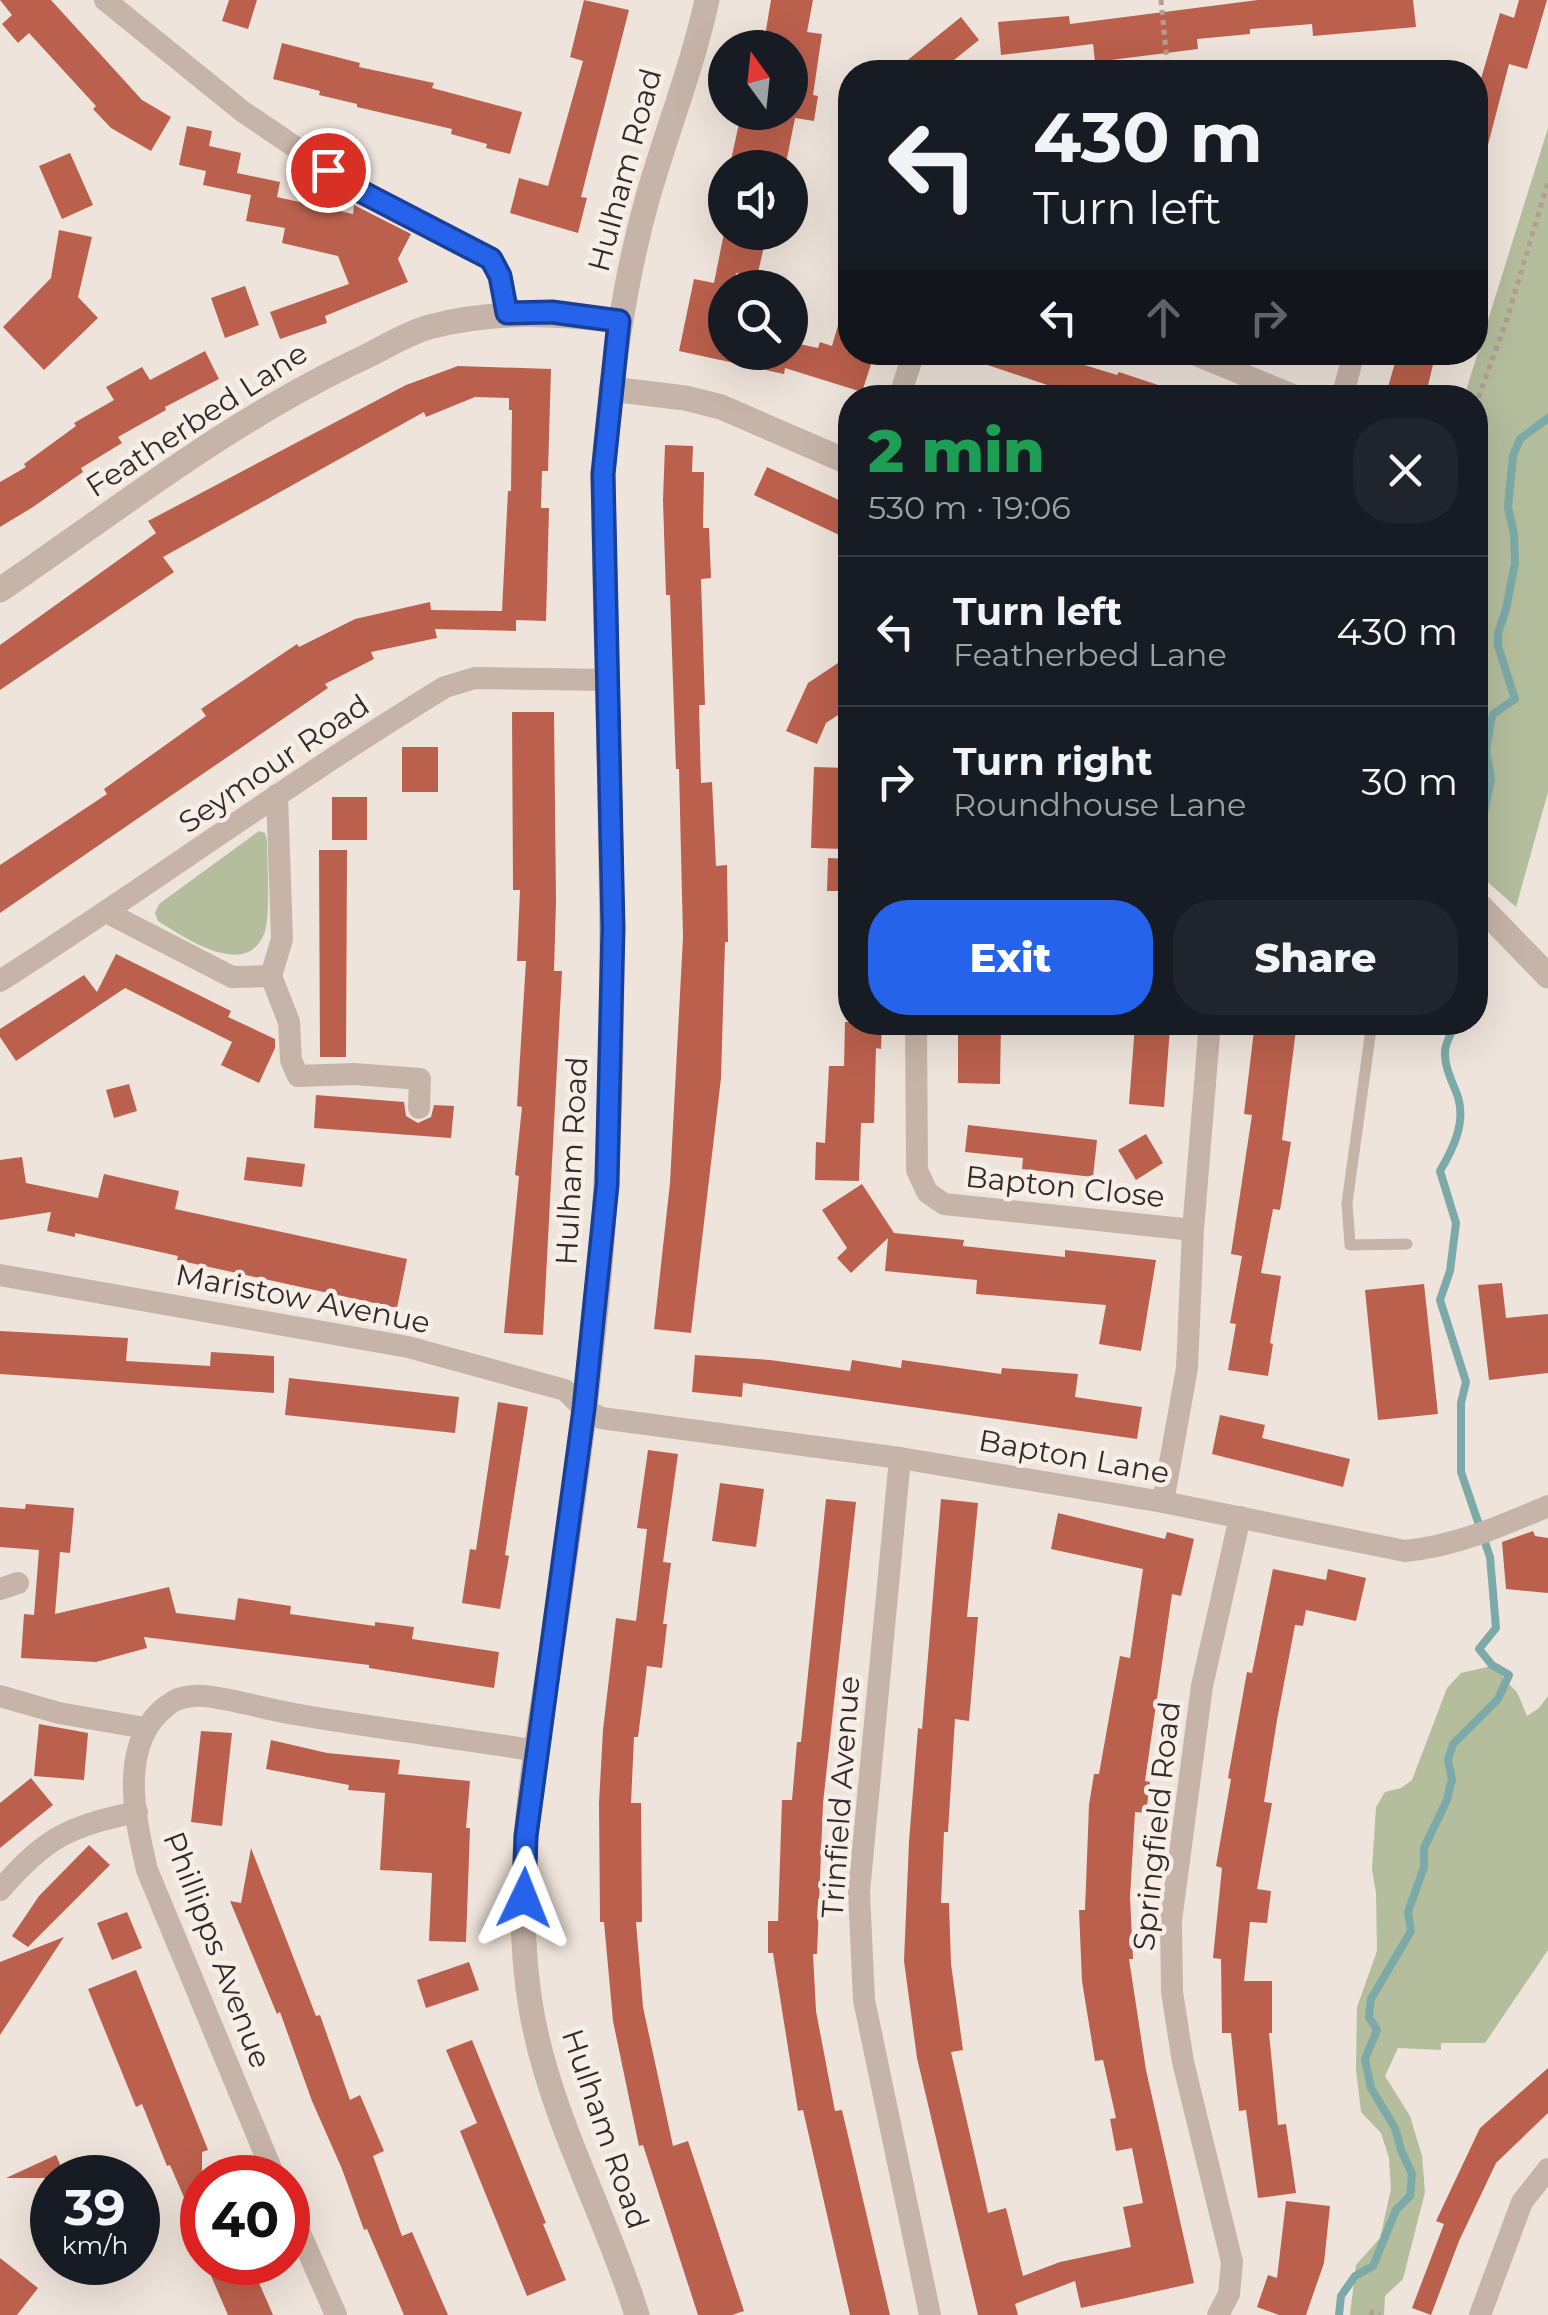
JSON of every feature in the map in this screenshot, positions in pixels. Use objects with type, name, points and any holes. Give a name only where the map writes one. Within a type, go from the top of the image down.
[{"type":"street","points":[[105,0],[242,111],[358,190],[491,259],[500,276],[507,313]]},
{"type":"street","name":"Hulham Road","points":[[636,2315],[551,2089],[532,2014],[523,1929],[526,1836],[584,1409],[607,1185],[613,928],[603,474],[611,388],[619,321],[647,199],[707,0]]},
{"type":"street","name":"Featherbed Lane","points":[[0,590],[198,451],[310,382],[424,328],[507,313],[552,312],[619,321]]},
{"type":"street","points":[[1220,365],[1269,385]]},
{"type":"street","points":[[611,388],[721,407],[838,459]]},
{"type":"street","name":"Seymour Road","points":[[0,981],[445,687],[475,678],[607,680]]},
{"type":"street","points":[[277,795],[282,939],[271,976],[289,1022],[291,1060],[298,1076],[420,1078],[419,1108]]},
{"type":"street","points":[[108,912],[232,977],[271,976]]},
{"type":"street","points":[[1488,914],[1548,976]]},
{"type":"street","name":"Bapton Close","points":[[916,1035],[917,1170],[926,1192],[944,1204],[1194,1230]]},
{"type":"street","name":"Bapton Close","points":[[1163,1502],[1186,1368],[1209,1035]]},
{"type":"street","name":"Maristow Avenue","points":[[0,1275],[408,1347],[564,1390],[584,1409]]},
{"type":"street","name":"Bapton Lane","points":[[584,1409],[601,1418],[900,1458],[1163,1502],[1405,1551],[1438,1548],[1548,1506]]},
{"type":"street","name":"Trinfield Avenue","points":[[900,1458],[858,1892],[864,2000],[930,2315]]},
{"type":"street","name":"Springfield Road","points":[[1218,2315],[1229,2294],[1232,2262],[1183,2062],[1172,1992],[1171,1921],[1202,1686],[1240,1517]]},
{"type":"street","points":[[0,1696],[60,1713],[145,1728],[168,1704],[187,1696],[204,1696],[538,1751]]},
{"type":"street","name":"Phillipps Avenue","points":[[145,1728],[136,1760],[137,1812],[147,1870],[265,2155]]},
{"type":"street","points":[[0,1890],[24,1862],[57,1837],[87,1822],[137,1812]]},
{"type":"street","points":[[1480,2315],[1522,2202],[1548,2169]]},
{"type":"street","points":[[310,2256],[336,2315]]},
{"type":"lane","points":[[1370,1035],[1347,1203],[1350,1245],[1408,1244]]},
{"type":"path","points":[[1162,0],[1167,60]]},
{"type":"path","points":[[1483,385],[1548,182]]},
{"type":"path","points":[[1371,2315],[1380,2315]]},
{"type":"green space","points":[[1548,128],[1548,792],[1516,907],[1488,882],[1488,385],[1468,385],[1474,365],[1488,365],[1488,320]]},
{"type":"green space","points":[[259,831],[265,833],[267,841],[268,903],[264,934],[255,947],[243,954],[214,951],[158,921],[155,913],[159,904]]},
{"type":"green space","points":[[1500,1664],[1503,1678],[1517,1692],[1527,1716],[1548,1696],[1548,1950],[1485,2043],[1441,2043],[1441,2050],[1398,2048],[1385,2076],[1410,2116],[1422,2156],[1425,2192],[1403,2279],[1385,2296],[1384,2315],[1350,2315],[1356,2265],[1380,2238],[1391,2189],[1389,2158],[1381,2133],[1361,2112],[1356,2069],[1357,2007],[1377,1951],[1372,1869],[1376,1807],[1385,1792],[1412,1780],[1447,1688],[1461,1673]]},
{"type":"building","points":[[0,0],[51,0],[142,100],[171,117],[151,151],[111,128],[93,109],[96,106],[29,33],[18,43],[2,24],[12,15]]},
{"type":"building","points":[[229,0],[257,0],[248,29],[222,21]]},
{"type":"building","points":[[584,0],[629,10],[581,197],[587,198],[578,233],[510,213],[519,178],[548,186],[583,61],[570,57]]},
{"type":"building","points":[[771,0],[813,0],[807,30],[766,30]]},
{"type":"building","points":[[1258,0],[1413,0],[1416,27],[1313,36],[1312,24],[1250,29],[1250,34],[1197,39],[1198,49],[1111,60],[1095,60],[1093,44],[1001,55],[998,22],[1069,16],[1070,24]]},
{"type":"building","points":[[1519,0],[1547,0],[1527,69],[1509,64],[1488,145],[1486,60],[1500,13],[1514,18]]},
{"type":"building","points":[[961,17],[979,40],[954,60],[908,60]]},
{"type":"building","points":[[808,32],[822,34],[813,95],[818,96],[814,121],[808,120]]},
{"type":"building","points":[[282,43],[360,63],[359,67],[434,83],[432,88],[522,112],[510,154],[451,134],[452,129],[357,107],[319,95],[320,91],[273,79]]},
{"type":"building","points":[[187,126],[212,131],[209,146],[241,153],[237,173],[280,182],[277,197],[353,214],[354,205],[411,234],[398,259],[408,282],[325,316],[327,323],[280,339],[270,312],[349,284],[338,256],[282,243],[285,228],[246,221],[251,195],[203,185],[206,171],[179,165]]},
{"type":"building","points":[[738,130],[793,130],[789,150],[733,150]]},
{"type":"building","points":[[70,153],[93,205],[62,219],[39,166]]},
{"type":"building","points":[[59,230],[92,237],[78,297],[98,318],[44,370],[3,327],[51,278]]},
{"type":"building","points":[[721,250],[763,250],[759,270],[717,270]]},
{"type":"building","points":[[694,279],[708,282],[708,357],[679,351]]},
{"type":"building","points":[[245,286],[259,325],[225,338],[211,298]]},
{"type":"building","points":[[838,325],[838,365],[871,365],[864,385],[840,385],[791,370],[808,370],[808,346],[818,348],[820,342],[832,346]]},
{"type":"building","points":[[205,351],[219,379],[118,437],[122,443],[0,527],[0,482],[26,467],[24,464],[76,426],[74,423],[114,400],[106,387],[142,367],[150,380]]},
{"type":"building","points":[[988,365],[1084,365],[1158,385],[1047,385]]},
{"type":"building","points":[[1394,365],[1433,365],[1428,385],[1389,385]]},
{"type":"building","points":[[458,366],[551,369],[548,471],[542,471],[541,508],[549,508],[546,621],[516,620],[516,631],[435,629],[437,638],[371,652],[374,659],[325,684],[328,688],[0,913],[0,865],[107,794],[104,789],[206,716],[201,709],[297,644],[299,647],[355,619],[430,602],[431,610],[502,611],[511,491],[512,410],[509,398],[475,397],[426,417],[424,412],[163,557],[174,572],[0,690],[0,645],[156,533],[148,521],[406,385]]},
{"type":"building","points":[[665,445],[693,446],[692,472],[704,472],[703,528],[709,528],[711,578],[701,579],[705,705],[699,705],[701,783],[712,782],[716,866],[727,865],[728,942],[721,1078],[691,1333],[654,1329],[670,1183],[683,937],[679,769],[670,595],[666,595]]},
{"type":"building","points":[[767,467],[838,500],[838,534],[754,495]]},
{"type":"building","points":[[838,663],[838,715],[826,723],[817,744],[786,731],[808,683]]},
{"type":"building","points":[[512,712],[554,712],[554,971],[562,971],[543,1335],[504,1333],[519,1176],[515,1175],[522,1107],[517,1106],[526,961],[517,961],[520,890],[513,890]]},
{"type":"building","points":[[402,747],[438,747],[438,792],[402,792]]},
{"type":"building","points":[[814,767],[838,768],[838,849],[811,848]]},
{"type":"building","points":[[332,797],[367,797],[367,840],[332,840]]},
{"type":"building","points":[[319,850],[347,850],[346,1057],[320,1057]]},
{"type":"building","points":[[828,858],[838,858],[838,891],[827,891]]},
{"type":"building","points":[[116,954],[231,1011],[228,1017],[275,1039],[275,1048],[259,1083],[221,1065],[232,1042],[125,988],[16,1061],[0,1037],[0,1029],[84,975],[97,992]]},
{"type":"building","points":[[845,1035],[882,1035],[881,1049],[876,1048],[874,1123],[861,1123],[859,1181],[815,1180],[816,1142],[825,1143],[829,1066],[844,1066]]},
{"type":"building","points":[[958,1035],[1001,1035],[1000,1084],[958,1083]]},
{"type":"building","points":[[1134,1035],[1169,1035],[1164,1107],[1129,1104]]},
{"type":"building","points":[[1253,1035],[1295,1035],[1282,1140],[1291,1142],[1280,1210],[1273,1209],[1261,1273],[1281,1276],[1268,1376],[1228,1370],[1236,1324],[1230,1323],[1242,1256],[1231,1254],[1252,1115],[1244,1114]]},
{"type":"building","points":[[129,1084],[137,1111],[114,1118],[106,1090]]},
{"type":"building","points":[[316,1095],[404,1102],[406,1116],[418,1123],[431,1117],[434,1105],[454,1106],[451,1138],[314,1128]]},
{"type":"building","points":[[968,1125],[1097,1140],[1093,1177],[1022,1169],[1023,1158],[965,1152]]},
{"type":"building","points":[[1146,1134],[1163,1163],[1136,1180],[1118,1150]]},
{"type":"building","points":[[22,1157],[26,1183],[98,1198],[104,1174],[179,1191],[175,1209],[407,1259],[397,1308],[177,1260],[178,1256],[75,1233],[75,1237],[47,1231],[51,1212],[0,1220],[0,1160]]},
{"type":"building","points":[[247,1157],[305,1164],[302,1187],[244,1180]]},
{"type":"building","points":[[862,1184],[894,1233],[964,1240],[963,1246],[1065,1257],[1065,1250],[1156,1260],[1141,1351],[1099,1344],[1106,1305],[976,1294],[977,1280],[885,1271],[888,1238],[851,1273],[837,1258],[847,1248],[822,1210]]},
{"type":"building","points":[[1502,1283],[1506,1318],[1548,1314],[1548,1373],[1489,1380],[1478,1285]]},
{"type":"building","points":[[1424,1284],[1438,1414],[1378,1420],[1365,1290]]},
{"type":"building","points":[[0,1331],[128,1338],[126,1361],[210,1366],[211,1352],[274,1356],[274,1393],[0,1374]]},
{"type":"building","points":[[695,1355],[850,1371],[852,1360],[901,1368],[902,1360],[1001,1374],[1002,1368],[1078,1374],[1075,1397],[1142,1407],[1137,1439],[743,1383],[742,1397],[692,1392]]},
{"type":"building","points":[[289,1378],[459,1397],[455,1433],[285,1415]]},
{"type":"building","points":[[498,1402],[528,1407],[500,1609],[462,1603],[470,1549],[476,1550]]},
{"type":"building","points":[[1220,1415],[1265,1425],[1262,1438],[1350,1459],[1343,1487],[1212,1454]]},
{"type":"building","points":[[648,1450],[678,1454],[663,1562],[671,1563],[662,1668],[647,1666],[638,1737],[634,1737],[631,1803],[641,1803],[642,1922],[636,1922],[643,2007],[673,2146],[688,2141],[744,2311],[732,2315],[698,2315],[643,2145],[639,2146],[613,2021],[604,1922],[600,1922],[603,1730],[616,1618],[636,1621],[647,1529],[637,1528]]},
{"type":"building","points":[[720,1483],[764,1489],[756,1547],[712,1541]]},
{"type":"building","points":[[826,1499],[856,1502],[823,1803],[817,1954],[813,1954],[816,2011],[835,2111],[842,2110],[890,2315],[850,2315],[803,2110],[798,2111],[773,1953],[768,1953],[768,1921],[778,1921],[782,1800],[792,1800],[797,1742],[801,1742]]},
{"type":"building","points":[[941,1499],[978,1503],[967,1617],[978,1617],[969,1721],[955,1719],[948,1832],[944,1832],[941,1903],[949,1903],[951,1964],[963,2050],[951,2052],[988,2213],[1006,2208],[1023,2276],[1060,2262],[1131,2247],[1123,2207],[1143,2203],[1132,2148],[1116,2151],[1110,2119],[1116,2118],[1103,2060],[1095,2061],[1082,1981],[1079,1910],[1085,1910],[1094,1774],[1099,1774],[1120,1656],[1130,1658],[1143,1569],[1051,1549],[1058,1513],[1165,1539],[1167,1532],[1194,1539],[1181,1596],[1172,1594],[1145,1781],[1150,1782],[1146,1813],[1135,1812],[1130,1897],[1133,1959],[1129,1959],[1146,2070],[1194,2283],[1081,2308],[1075,2281],[1015,2304],[1018,2315],[978,2315],[917,2058],[904,1961],[918,1728],[922,1729]]},
{"type":"building","points":[[26,1504],[74,1508],[70,1553],[60,1552],[55,1614],[169,1587],[176,1613],[235,1620],[238,1598],[291,1606],[290,1614],[375,1626],[375,1622],[414,1627],[412,1639],[499,1652],[494,1688],[369,1665],[144,1637],[147,1648],[96,1662],[21,1658],[24,1614],[34,1615],[39,1550],[0,1547],[0,1507],[25,1509]]},
{"type":"building","points":[[1533,1531],[1535,1536],[1548,1538],[1548,1593],[1506,1589],[1502,1542]]},
{"type":"building","points":[[1273,1569],[1326,1580],[1328,1569],[1366,1578],[1356,1621],[1306,1610],[1303,1626],[1295,1625],[1277,1720],[1264,1802],[1272,1803],[1257,1889],[1271,1891],[1267,1923],[1250,1922],[1244,1981],[1272,1981],[1269,2033],[1278,2125],[1286,2124],[1296,2193],[1258,2198],[1246,2110],[1239,2111],[1231,2033],[1222,2033],[1221,1959],[1213,1958],[1222,1868],[1216,1866],[1231,1779],[1228,1778],[1247,1672],[1252,1673]]},
{"type":"building","points":[[39,1724],[88,1733],[84,1780],[34,1776]]},
{"type":"building","points":[[201,1731],[232,1733],[222,1826],[191,1822]]},
{"type":"building","points":[[271,1740],[327,1753],[400,1760],[398,1774],[470,1781],[466,1942],[429,1941],[432,1873],[380,1870],[385,1793],[348,1790],[349,1785],[266,1769]]},
{"type":"building","points":[[31,1778],[53,1805],[0,1848],[0,1803]]},
{"type":"building","points":[[89,1845],[110,1865],[28,1947],[12,1936],[39,1896]]},
{"type":"building","points":[[251,1848],[316,2016],[320,2015],[350,2100],[360,2095],[384,2151],[373,2156],[402,2236],[412,2232],[448,2315],[404,2315],[367,2229],[364,2230],[280,2012],[277,2014],[230,1901],[241,1903]]},
{"type":"building","points":[[127,1912],[142,1948],[112,1960],[97,1923]]},
{"type":"building","points":[[64,1937],[0,2035],[0,1962]]},
{"type":"building","points":[[469,1962],[479,1990],[426,2008],[417,1980]]},
{"type":"building","points":[[136,1970],[208,2150],[202,2155],[180,2155],[180,2188],[142,2104],[136,2107],[88,1989]]},
{"type":"building","points":[[472,2040],[566,2280],[527,2296],[460,2131],[477,2123],[446,2050]]},
{"type":"building","points":[[1548,2068],[1548,2113],[1496,2163],[1459,2241],[1431,2315],[1412,2308],[1444,2224],[1436,2221],[1480,2128]]},
{"type":"building","points":[[30,2167],[30,2178],[6,2178]]},
{"type":"building","points":[[1286,2201],[1330,2206],[1324,2263],[1306,2315],[1279,2315],[1257,2307],[1268,2275],[1277,2278]]},
{"type":"building","points":[[0,2258],[38,2288],[17,2315],[0,2315]]},
{"type":"building","points":[[215,2285],[260,2285],[273,2315],[228,2315]]},
{"type":"waterway","points":[[1488,738],[1493,714],[1515,699],[1498,646],[1515,563],[1508,507],[1513,456],[1520,439],[1548,418]]},
{"type":"waterway","points":[[1488,762],[1488,794]]},
{"type":"waterway","points":[[1339,2315],[1341,2296],[1355,2276],[1373,2266],[1396,2210],[1410,2196],[1412,2174],[1395,2128],[1371,2088],[1365,2059],[1377,2030],[1369,2017],[1371,1999],[1411,1931],[1408,1912],[1424,1867],[1424,1848],[1447,1800],[1452,1779],[1448,1760],[1453,1744],[1498,1699],[1509,1675],[1492,1665],[1479,1649],[1496,1628],[1490,1557],[1461,1472],[1461,1403],[1466,1382],[1440,1300],[1450,1271],[1456,1223],[1440,1171],[1454,1145],[1460,1116],[1445,1058],[1450,1035]]},
{"type":"route","points":[[328,170],[358,190],[491,259],[500,276],[507,313],[552,312],[619,321],[603,474],[613,928],[607,1185],[584,1409],[526,1836],[524,1898]]}]
